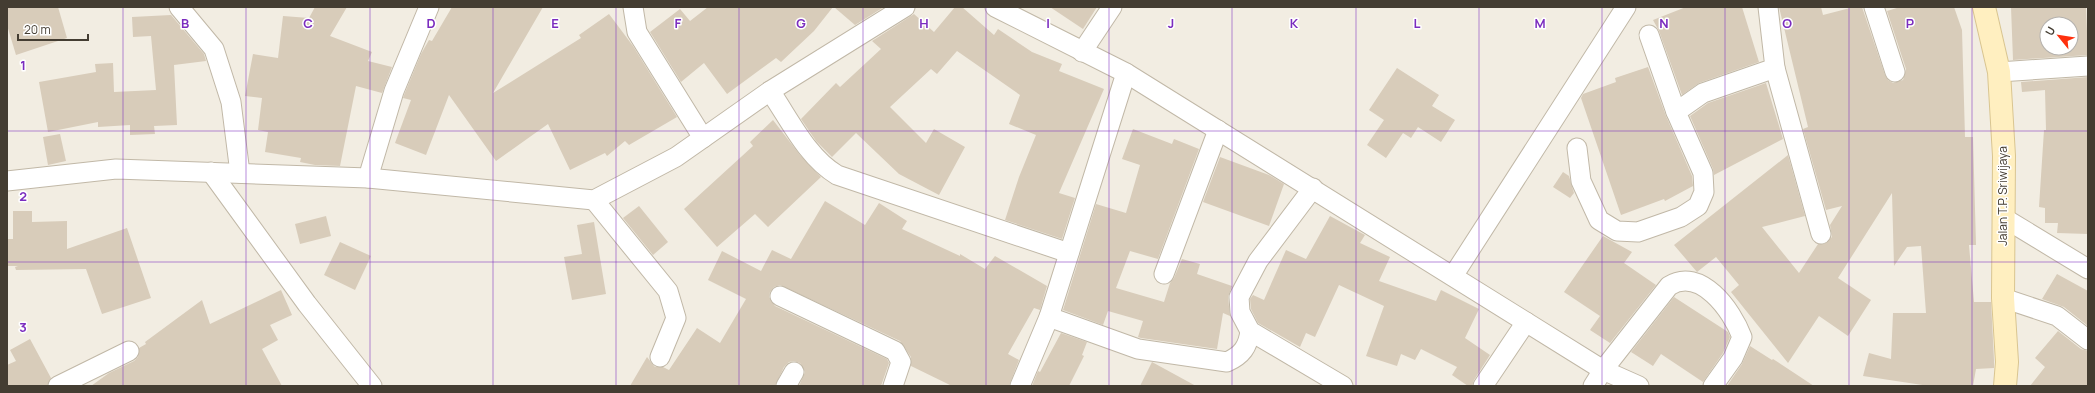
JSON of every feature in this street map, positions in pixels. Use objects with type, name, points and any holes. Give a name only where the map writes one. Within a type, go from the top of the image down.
[{"type":"main road","name":"Jalan T.P. Sriwijaya","points":[[1984,7],[1999,72],[2004,156],[2003,298],[2007,362],[2005,386]]},
{"type":"street","points":[[179,7],[214,49],[231,102],[240,174]]},
{"type":"street","points":[[368,178],[394,91],[429,7]]},
{"type":"street","points":[[633,7],[637,32],[703,138]]},
{"type":"street","points":[[7,181],[116,169],[211,172],[368,178],[594,200],[676,157],[770,91],[905,7]]},
{"type":"street","points":[[995,7],[1126,73],[1313,188],[1603,370],[1639,386]]},
{"type":"street","points":[[1082,52],[1112,7]]},
{"type":"street","points":[[1452,276],[1626,7]]},
{"type":"street","points":[[1768,7],[1775,68],[1822,234]]},
{"type":"street","points":[[1874,7],[1895,72]]},
{"type":"street","points":[[1577,148],[1581,180],[1599,220],[1617,230],[1638,232],[1681,217],[1698,206],[1704,192],[1703,173],[1676,112],[1649,35]]},
{"type":"street","points":[[1999,72],[2088,66]]},
{"type":"street","points":[[1676,112],[1703,93],[1775,68]]},
{"type":"street","points":[[1020,386],[1049,317],[1126,73]]},
{"type":"street","points":[[770,91],[815,157],[824,167],[837,174],[1069,253]]},
{"type":"street","points":[[1164,274],[1218,130]]},
{"type":"street","points":[[211,172],[307,304],[372,386]]},
{"type":"street","points":[[1313,188],[1258,261],[1239,297],[1240,312],[1250,330],[1343,386]]},
{"type":"street","points":[[594,200],[668,291],[676,318],[660,357]]},
{"type":"street","points":[[2004,218],[2088,268]]},
{"type":"street","points":[[1593,386],[1603,370],[1669,286],[1677,281],[1689,280],[1711,291],[1737,324],[1742,337],[1733,358],[1713,386]]},
{"type":"street","points":[[780,296],[894,351],[901,362],[893,386]]},
{"type":"street","points":[[2003,298],[2058,316],[2088,340]]},
{"type":"street","points":[[1049,317],[1138,349],[1227,362],[1239,356],[1247,346],[1250,330]]},
{"type":"street","points":[[1483,386],[1526,322]]},
{"type":"street","points":[[58,386],[129,351]]},
{"type":"building","points":[[7,7],[58,7],[67,38],[16,55],[7,25]]},
{"type":"building","points":[[315,7],[347,7],[330,36],[372,52],[368,61],[392,67],[382,93],[356,86],[340,166],[315,165],[300,162],[301,158],[265,152],[268,132],[258,130],[262,98],[245,96],[253,54],[278,58],[283,16],[309,18]]},
{"type":"building","points":[[452,7],[543,7],[493,93],[581,38],[579,35],[609,14],[633,46],[677,117],[629,145],[625,141],[607,156],[605,153],[570,170],[548,124],[496,161],[449,95],[426,155],[395,143],[411,100],[403,98],[421,54],[429,40],[432,41]]},
{"type":"building","points":[[708,7],[833,7],[814,31],[781,62],[776,58],[727,94],[704,63],[681,82],[650,32],[680,9],[690,21]]},
{"type":"building","points":[[834,7],[884,7],[855,25]]},
{"type":"building","points":[[955,7],[962,7],[994,35],[998,29],[1032,52],[1062,64],[1059,71],[1104,89],[1059,193],[1075,198],[1062,239],[1005,220],[1019,177],[1036,135],[1009,124],[1020,95],[957,51],[937,74],[931,69],[890,107],[926,143],[934,129],[965,147],[939,195],[899,174],[856,133],[832,157],[816,141],[801,119],[836,83],[840,87],[881,49],[872,41],[914,14],[934,32]]},
{"type":"building","points":[[1050,7],[1097,7],[1083,29]]},
{"type":"building","points":[[1686,7],[1742,7],[1759,62],[1699,83],[1682,95],[1659,31],[1653,20]]},
{"type":"building","points":[[1779,7],[1821,7],[1823,15],[1854,7],[1862,7],[1885,75],[1888,80],[1893,83],[1903,80],[1906,69],[1887,11],[1900,7],[1954,7],[1962,30],[1965,137],[1973,137],[1976,245],[1969,245],[1974,302],[1991,302],[1994,360],[1994,368],[1976,369],[1973,386],[1929,386],[1863,376],[1869,353],[1891,359],[1893,313],[1926,313],[1921,246],[1907,247],[1894,266],[1892,193],[1838,278],[1871,300],[1848,336],[1819,316],[1788,363],[1731,292],[1739,285],[1716,257],[1697,272],[1674,245],[1788,155],[1805,216],[1762,227],[1799,273],[1818,244],[1824,244],[1832,237],[1830,225],[1842,206],[1826,210],[1803,129],[1808,127]]},
{"type":"building","points":[[2011,7],[2086,7],[2088,55],[2079,56],[2079,16],[2039,16],[2039,56],[2073,56],[2013,60]]},
{"type":"building","points":[[171,15],[204,54],[206,61],[174,65],[177,125],[154,126],[155,134],[130,135],[130,125],[98,127],[98,122],[48,132],[39,82],[96,72],[95,64],[113,63],[114,92],[156,90],[151,36],[133,37],[132,17]]},
{"type":"building","points":[[1648,67],[1666,116],[1692,176],[1693,186],[1665,201],[1664,199],[1621,215],[1581,98],[1583,94],[1616,82],[1615,78]]},
{"type":"building","points":[[1397,68],[1439,95],[1432,106],[1455,120],[1441,142],[1418,127],[1411,138],[1403,133],[1386,158],[1367,145],[1384,120],[1369,110]]},
{"type":"building","points":[[2088,77],[2088,234],[2057,233],[2058,223],[2045,223],[2045,208],[2039,207],[2044,130],[2046,130],[2045,90],[2022,92],[2021,82]]},
{"type":"building","points":[[1766,83],[1783,139],[1714,175],[1713,169],[1690,116],[1708,103]]},
{"type":"building","points":[[773,120],[800,155],[821,177],[768,227],[755,214],[717,247],[684,209],[753,146],[750,142]]},
{"type":"building","points":[[1133,129],[1172,144],[1174,139],[1199,149],[1158,259],[1130,251],[1116,288],[1164,302],[1170,283],[1174,278],[1182,259],[1200,264],[1197,274],[1232,286],[1228,297],[1230,316],[1223,313],[1217,349],[1138,337],[1143,321],[1108,311],[1103,325],[1063,310],[1096,204],[1126,213],[1140,165],[1122,159]]},
{"type":"building","points":[[60,134],[66,161],[48,165],[43,137]]},
{"type":"building","points":[[1220,157],[1269,175],[1284,184],[1269,226],[1203,202]]},
{"type":"building","points":[[1563,172],[1569,176],[1574,193],[1570,198],[1553,187]]},
{"type":"building","points":[[825,201],[865,225],[879,203],[907,221],[902,229],[960,256],[960,254],[985,269],[995,256],[1047,286],[1040,310],[1034,308],[1008,354],[1019,360],[1009,386],[952,386],[911,366],[911,357],[900,341],[780,285],[774,287],[770,292],[769,297],[775,306],[887,359],[889,363],[881,386],[799,386],[805,372],[800,363],[794,361],[789,362],[784,367],[775,386],[630,386],[647,357],[655,367],[663,367],[669,370],[697,328],[720,343],[746,299],[708,280],[722,251],[761,271],[772,250],[791,259]]},
{"type":"building","points":[[639,206],[668,242],[653,255],[623,218]]},
{"type":"building","points":[[13,211],[32,211],[32,222],[67,221],[67,249],[127,228],[151,298],[102,314],[86,269],[16,270],[15,267],[18,266],[7,266],[7,239],[13,239]]},
{"type":"building","points":[[326,216],[331,236],[300,244],[295,224]]},
{"type":"building","points":[[1330,216],[1365,235],[1360,243],[1390,257],[1379,281],[1436,301],[1441,290],[1479,309],[1465,338],[1490,355],[1474,380],[1472,386],[1468,386],[1452,375],[1457,367],[1421,349],[1415,360],[1401,354],[1397,366],[1366,356],[1384,306],[1339,285],[1315,337],[1306,333],[1300,347],[1258,323],[1251,309],[1250,299],[1253,295],[1264,300],[1286,250],[1306,259]]},
{"type":"building","points":[[594,222],[606,294],[572,300],[564,257],[582,254],[577,225]]},
{"type":"building","points":[[1603,236],[1632,252],[1624,263],[1656,285],[1610,343],[1590,330],[1600,316],[1564,292]]},
{"type":"building","points":[[340,242],[371,256],[355,290],[324,275]]},
{"type":"building","points":[[2057,274],[2088,291],[2088,326],[2064,307],[2042,299]]},
{"type":"building","points":[[281,290],[292,315],[270,325],[278,340],[262,349],[282,386],[91,386],[109,373],[134,361],[138,357],[139,348],[146,344],[145,342],[202,300],[210,324]]},
{"type":"building","points":[[1674,297],[1728,332],[1730,337],[1723,353],[1703,382],[1661,354],[1653,366],[1631,352]]},
{"type":"building","points":[[2058,331],[2081,349],[2088,351],[2088,386],[2030,386],[2045,367],[2035,358]]},
{"type":"building","points":[[1061,333],[1087,342],[1082,355],[1084,356],[1069,386],[1032,386],[1038,371],[1040,372]]},
{"type":"building","points":[[30,339],[51,378],[47,386],[7,386],[7,365],[16,361],[10,350]]},
{"type":"building","points":[[1750,346],[1814,386],[1727,386],[1742,364]]},
{"type":"building","points":[[1152,362],[1196,386],[1140,386]]}]
